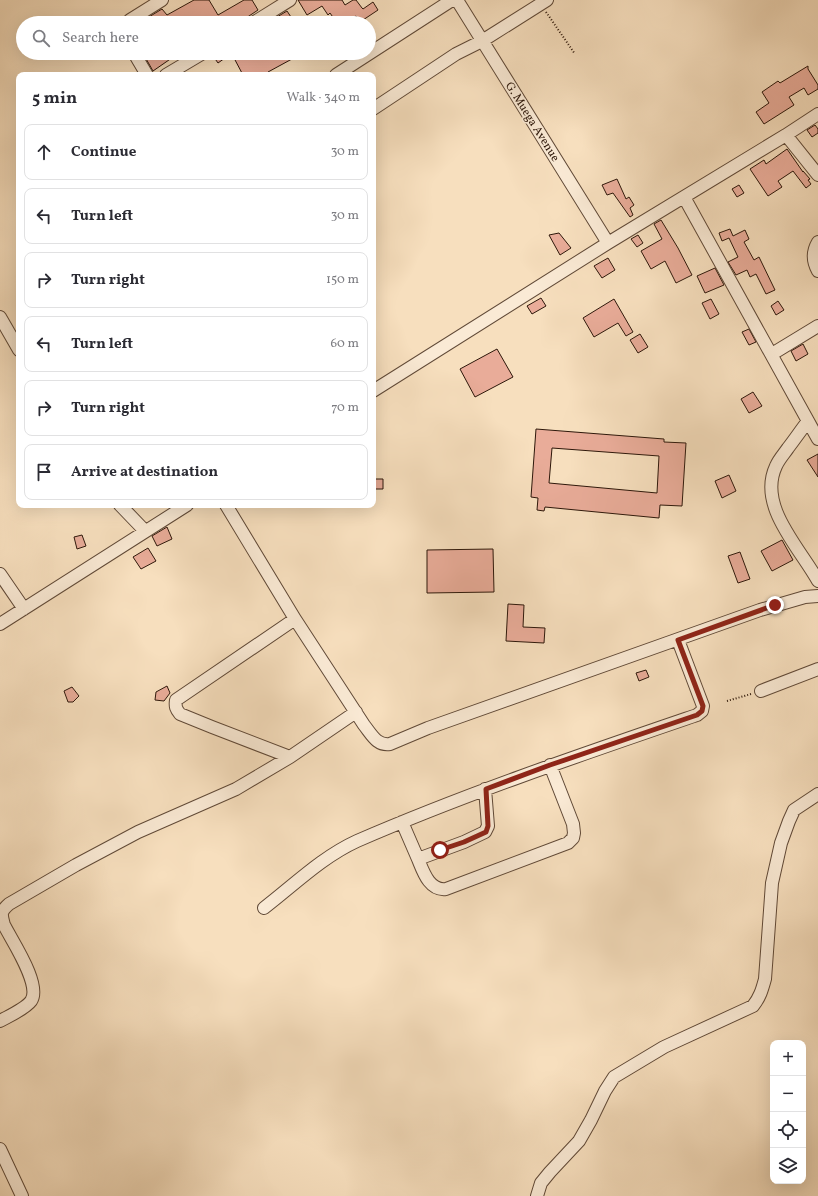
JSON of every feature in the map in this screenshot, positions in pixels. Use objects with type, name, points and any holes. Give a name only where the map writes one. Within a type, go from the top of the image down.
[{"type":"street","points":[[136,16],[162,0]]},
{"type":"street","points":[[264,16],[290,0]]},
{"type":"street","points":[[376,49],[452,0]]},
{"type":"street","name":"G. Muega Avenue","points":[[456,0],[608,243]]},
{"type":"street","points":[[376,107],[456,54],[482,41],[543,2]]},
{"type":"street","points":[[138,60],[145,72]]},
{"type":"street","points":[[171,72],[191,60]]},
{"type":"street","points":[[341,72],[359,60]]},
{"type":"street","points":[[376,389],[608,243],[818,114]]},
{"type":"street","points":[[786,135],[818,176]]},
{"type":"street","points":[[684,197],[818,439]]},
{"type":"street","points":[[818,242],[814,250],[814,259],[818,271]]},
{"type":"street","points":[[0,317],[16,345]]},
{"type":"street","points":[[772,354],[818,326]]},
{"type":"street","points":[[805,597],[817,577],[776,512],[771,486],[776,465],[808,421]]},
{"type":"street","points":[[123,508],[145,531]]},
{"type":"street","points":[[0,624],[182,508]]},
{"type":"street","points":[[228,508],[295,619],[356,712],[377,741],[385,745],[428,728],[760,610],[805,597],[818,596]]},
{"type":"street","points":[[0,574],[24,609]]},
{"type":"street","points":[[290,757],[180,714],[175,706],[176,700],[295,619]]},
{"type":"street","points":[[264,908],[328,857],[345,846],[402,822],[550,765],[697,715],[702,711],[703,706],[678,640]]},
{"type":"street","points":[[761,691],[818,669]]},
{"type":"street","points":[[0,1021],[31,1002],[34,991],[30,973],[4,925],[1,914],[3,909],[9,904],[106,849],[145,829],[236,789],[290,757],[356,712]]},
{"type":"street","points":[[402,822],[429,881],[440,890],[568,843],[573,838],[573,824],[550,765]]},
{"type":"street","points":[[418,859],[486,832],[488,826],[486,789]]},
{"type":"street","points":[[537,1196],[541,1183],[579,1141],[614,1077],[664,1047],[753,1006],[758,1000],[762,992],[765,979],[772,883],[781,842],[794,810],[818,794]]},
{"type":"street","points":[[0,1149],[22,1196]]},
{"type":"path","points":[[543,2],[575,54]]},
{"type":"path","points":[[727,701],[761,691]]},
{"type":"building","points":[[194,0],[209,0],[218,15],[244,0],[252,0],[258,10],[249,16],[150,16],[162,9],[167,15]]},
{"type":"building","points":[[298,0],[342,0],[345,5],[353,0],[356,0],[363,9],[373,2],[378,10],[369,16],[332,16],[330,13],[328,15],[322,6],[307,15]]},
{"type":"building","points":[[287,11],[290,16],[279,16]]},
{"type":"building","points":[[147,60],[169,60],[153,71]]},
{"type":"building","points":[[235,60],[290,60],[268,72],[241,72]]},
{"type":"building","points":[[808,66],[808,69],[818,85],[818,89],[808,95],[804,88],[789,97],[794,105],[764,124],[756,112],[769,103],[762,92],[778,81],[780,83]]},
{"type":"building","points":[[815,125],[818,129],[818,133],[812,137],[807,130]]},
{"type":"building","points":[[787,149],[803,172],[810,179],[808,180],[811,184],[806,188],[793,171],[778,181],[782,187],[768,196],[750,169],[764,160],[766,164]]},
{"type":"building","points":[[617,179],[626,199],[629,197],[634,205],[630,208],[633,215],[630,217],[613,193],[607,195],[602,185]]},
{"type":"building","points":[[739,185],[744,193],[737,197],[732,189]]},
{"type":"building","points":[[661,220],[692,275],[676,283],[665,261],[651,269],[641,251],[662,239],[654,224]]},
{"type":"building","points":[[730,229],[733,236],[745,230],[749,239],[744,242],[754,260],[759,257],[775,290],[766,294],[756,274],[750,277],[747,270],[736,275],[728,262],[738,257],[729,238],[722,241],[719,233]]},
{"type":"building","points":[[559,233],[571,248],[560,255],[549,235]]},
{"type":"building","points":[[638,235],[643,243],[637,247],[631,239]]},
{"type":"building","points":[[608,258],[615,270],[602,278],[594,266]]},
{"type":"building","points":[[715,268],[724,285],[705,293],[697,276]]},
{"type":"building","points":[[541,298],[546,306],[532,314],[527,306]]},
{"type":"building","points":[[614,299],[633,332],[626,336],[618,323],[594,337],[583,318]]},
{"type":"building","points":[[711,299],[719,314],[710,319],[702,303]]},
{"type":"building","points":[[778,301],[784,310],[776,315],[771,306]]},
{"type":"building","points":[[749,329],[756,342],[749,345],[742,332]]},
{"type":"building","points":[[640,334],[648,347],[638,353],[630,340]]},
{"type":"building","points":[[803,344],[808,354],[796,361],[791,351]]},
{"type":"building","points":[[497,349],[513,377],[475,397],[460,369]]},
{"type":"building","points":[[753,392],[762,406],[749,413],[741,399]]},
{"type":"building","points":[[536,429],[664,439],[664,442],[686,443],[682,506],[660,505],[659,518],[545,507],[544,511],[537,510],[538,498],[531,497]],"holes":[[[552,448],[659,456],[657,493],[549,483]]]},
{"type":"building","points":[[818,454],[818,477],[807,460]]},
{"type":"building","points":[[729,475],[736,491],[722,498],[715,481]]},
{"type":"building","points":[[376,479],[383,479],[383,489],[376,489]]},
{"type":"building","points":[[167,527],[172,539],[157,546],[152,536]]},
{"type":"building","points":[[82,535],[86,546],[77,549],[74,537]]},
{"type":"building","points":[[782,540],[793,560],[772,571],[761,551]]},
{"type":"building","points":[[148,548],[156,561],[141,569],[133,557]]},
{"type":"building","points":[[493,549],[494,592],[427,593],[427,550]]},
{"type":"building","points":[[740,552],[750,579],[738,583],[728,556]]},
{"type":"building","points":[[508,604],[524,605],[523,627],[545,628],[544,643],[506,641]]},
{"type":"building","points":[[646,670],[649,677],[639,681],[636,673]]},
{"type":"building","points":[[167,686],[170,693],[164,701],[155,700],[156,692]]},
{"type":"building","points":[[72,687],[79,696],[73,702],[68,702],[64,691]]},
{"type":"route","points":[[440,850],[464,842],[486,832],[488,826],[486,789],[550,765],[697,715],[702,711],[703,706],[678,640],[775,605]]}]
